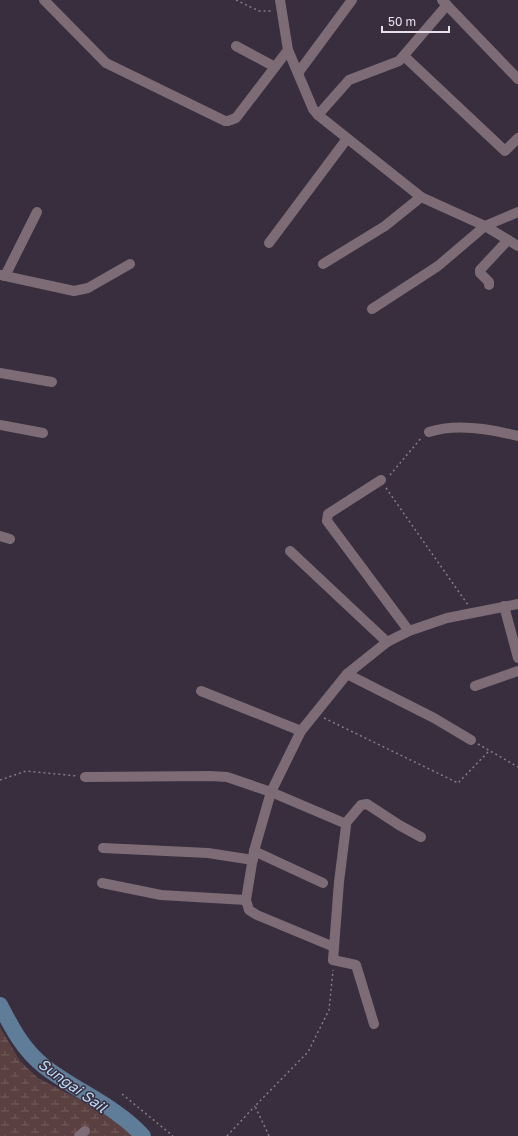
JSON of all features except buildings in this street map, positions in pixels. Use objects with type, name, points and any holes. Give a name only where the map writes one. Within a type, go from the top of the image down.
[{"type":"street","points":[[44,0],[106,63],[224,121],[236,118],[288,50]]},
{"type":"street","points":[[298,73],[352,0]]},
{"type":"street","points":[[318,116],[350,80],[399,61],[445,3],[518,79]]},
{"type":"street","points":[[281,5],[288,50],[313,109],[318,116],[346,140],[421,197],[485,226],[518,246]]},
{"type":"street","points":[[236,46],[275,67]]},
{"type":"street","points":[[404,56],[505,150],[518,138]]},
{"type":"street","points":[[269,243],[346,140]]},
{"type":"street","points":[[323,264],[385,226],[421,197]]},
{"type":"street","points":[[37,212],[2,275],[74,291],[88,288],[130,264]]},
{"type":"street","points":[[372,309],[438,266],[485,226],[518,212]]},
{"type":"street","points":[[489,285],[489,282],[480,273],[480,270],[508,240]]},
{"type":"street","points":[[0,373],[52,382]]},
{"type":"street","points":[[0,425],[43,434]]},
{"type":"street","points":[[429,432],[451,428],[488,430],[518,436]]},
{"type":"street","points":[[381,480],[328,514],[327,521],[409,631]]},
{"type":"street","points":[[290,551],[387,642]]},
{"type":"street","points":[[334,947],[252,913],[246,900],[253,855],[271,792],[301,731],[347,674],[387,642],[409,631],[448,618],[518,604]]},
{"type":"street","points":[[504,606],[518,658]]},
{"type":"street","points":[[475,686],[518,671]]},
{"type":"street","points":[[347,674],[434,718],[472,740]]},
{"type":"street","points":[[201,692],[301,731]]},
{"type":"street","points":[[85,777],[218,776],[271,792],[345,824]]},
{"type":"street","points":[[374,1024],[356,965],[334,960],[345,824],[361,805],[367,804],[399,825],[421,837]]},
{"type":"street","points":[[103,848],[253,855],[323,884]]},
{"type":"street","points":[[102,883],[161,895],[246,900]]},
{"type":"path","points":[[236,0],[259,11],[265,12],[281,5]]},
{"type":"path","points":[[429,432],[419,439],[393,473],[381,480],[474,613]]},
{"type":"path","points":[[315,713],[458,783],[490,750]]},
{"type":"path","points":[[472,740],[518,767]]},
{"type":"path","points":[[0,780],[26,771],[85,777]]},
{"type":"path","points":[[227,1136],[308,1052],[329,1010],[334,960]]},
{"type":"path","points":[[122,1094],[173,1136]]},
{"type":"path","points":[[255,1106],[269,1136]]},
{"type":"green space","points":[[0,1027],[20,1061],[38,1078],[79,1099],[119,1123],[135,1136],[0,1136]]},
{"type":"waterway","name":"Sungai Sail","points":[[0,1005],[24,1046],[37,1060],[57,1076],[121,1116],[143,1136]]}]
